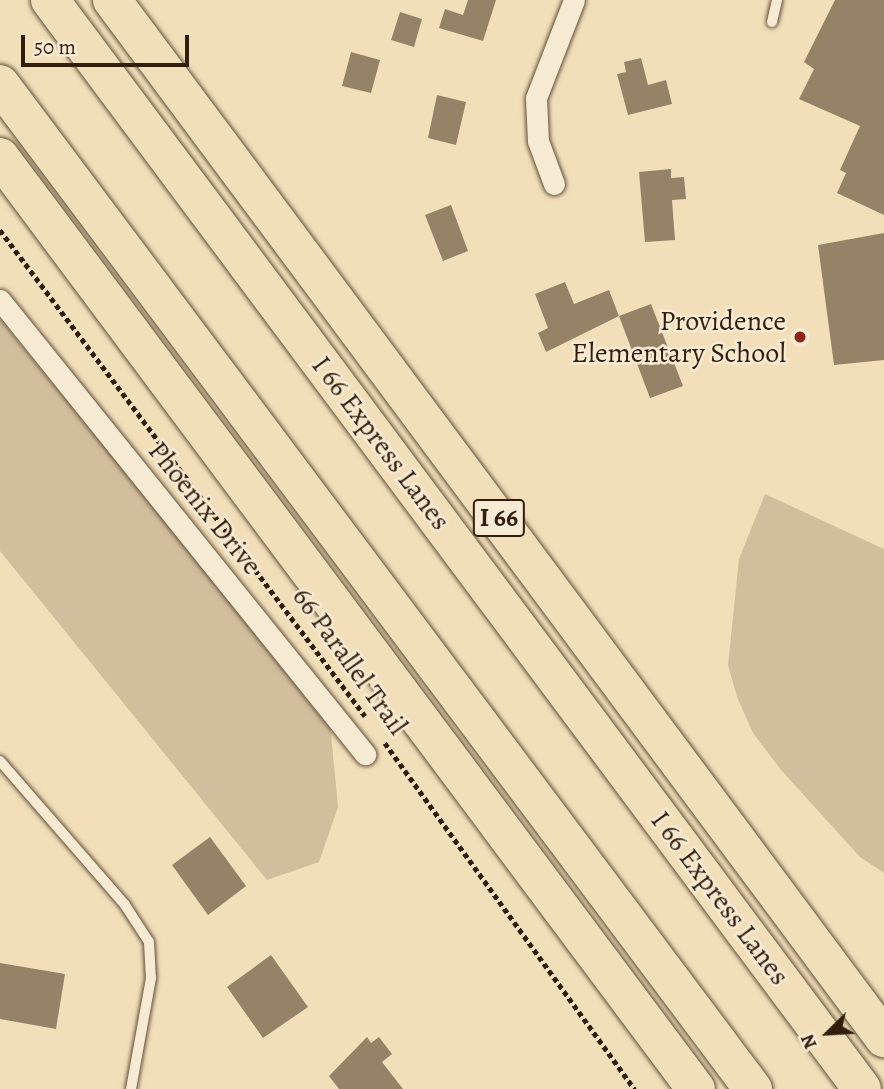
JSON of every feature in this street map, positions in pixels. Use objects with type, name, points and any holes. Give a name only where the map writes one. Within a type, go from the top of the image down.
[{"type":"highway","name":"I 66 Express Lanes","points":[[50,0],[862,1089]]},
{"type":"highway","name":"I 66","points":[[112,0],[884,1038]]},
{"type":"highway","points":[[0,84],[753,1089]]},
{"type":"highway","points":[[0,156],[696,1089]]},
{"type":"street","points":[[554,184],[538,141],[536,98],[574,0]]},
{"type":"street","name":"Phoenix Drive","points":[[0,300],[365,754]]},
{"type":"lane","points":[[772,22],[777,0]]},
{"type":"lane","points":[[0,761],[125,905],[149,942],[151,978],[131,1089]]},
{"type":"path","name":"66 Parallel Trail","points":[[0,230],[369,722]]},
{"type":"path","name":"66 Parallel Trail","points":[[377,733],[635,1089]]},
{"type":"shaded area","points":[[0,319],[330,723],[338,807],[319,862],[267,880],[0,551]]},
{"type":"shaded area","points":[[765,494],[884,549],[884,873],[860,857],[781,770],[753,733],[737,697],[728,665],[739,559]]},
{"type":"building","points":[[468,0],[496,0],[483,41],[439,28],[445,9],[463,15]]},
{"type":"building","points":[[835,0],[884,0],[884,215],[837,193],[846,173],[840,170],[860,126],[799,99],[814,69],[804,62]]},
{"type":"building","points":[[400,12],[422,19],[414,47],[391,40]]},
{"type":"building","points":[[351,52],[380,60],[371,93],[342,86]]},
{"type":"building","points":[[641,58],[648,85],[666,80],[672,104],[628,115],[617,74],[626,72],[624,62]]},
{"type":"building","points":[[437,95],[466,102],[456,145],[428,138]]},
{"type":"building","points":[[671,169],[671,178],[684,177],[686,199],[672,200],[675,240],[645,242],[639,172]]},
{"type":"building","points":[[451,205],[468,251],[443,261],[425,215]]},
{"type":"building","points":[[884,233],[884,360],[834,365],[818,245]]},
{"type":"building","points":[[565,282],[574,304],[609,290],[619,316],[546,352],[538,333],[548,328],[535,294]]},
{"type":"building","points":[[651,304],[683,386],[650,398],[619,316]]},
{"type":"building","points":[[210,837],[246,886],[208,915],[172,865]]},
{"type":"building","points":[[271,955],[308,1007],[263,1038],[227,987]]},
{"type":"building","points":[[0,963],[65,974],[56,1029],[0,1019]]},
{"type":"building","points":[[367,1037],[371,1043],[379,1037],[392,1054],[382,1062],[403,1089],[339,1089],[329,1076]]},
{"type":"place","name":"Providence Elementary School","points":[[800,337]]}]
